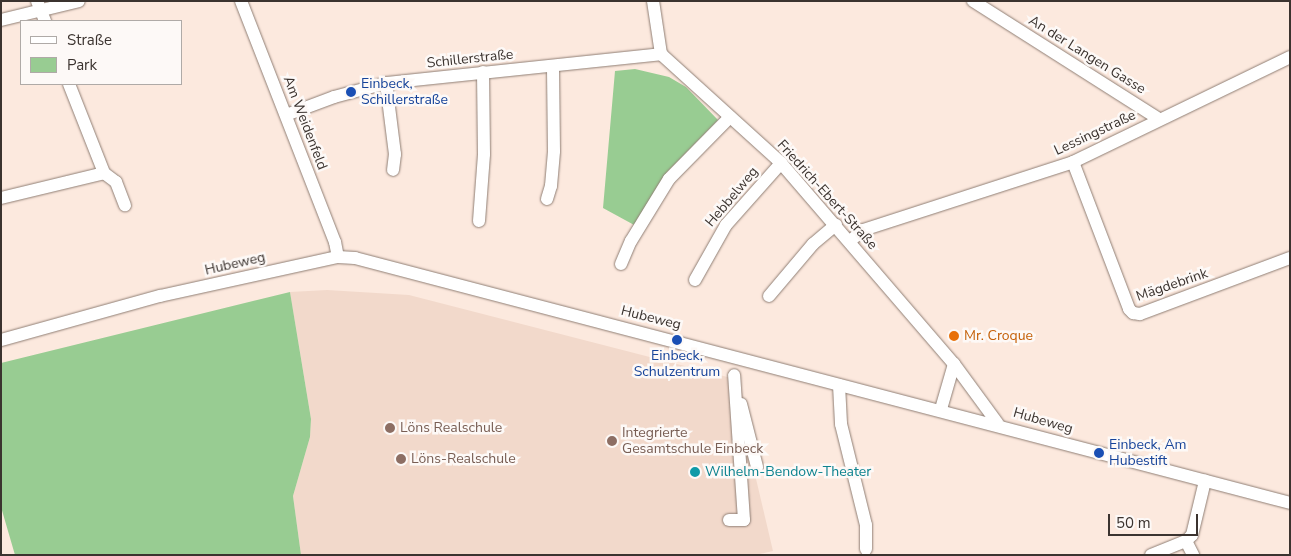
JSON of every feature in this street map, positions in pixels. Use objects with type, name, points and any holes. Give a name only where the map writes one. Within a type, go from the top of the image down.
[{"type":"street","points":[[1,20],[80,1]]},
{"type":"street","name":"Am Weidenfeld","points":[[241,1],[286,115],[338,258]]},
{"type":"street","points":[[653,1],[661,54]]},
{"type":"street","name":"An der Langen Gasse","points":[[973,1],[1159,119]]},
{"type":"street","name":"Schillerstraße","points":[[286,115],[334,97],[386,83],[483,72],[553,67],[661,54]]},
{"type":"street","name":"Friedrich-Ebert-Straße","points":[[661,54],[781,163],[954,364],[998,424]]},
{"type":"street","name":"Lessingstraße","points":[[850,241],[863,230],[1073,162],[1290,57]]},
{"type":"street","points":[[547,199],[551,186],[554,151],[553,67]]},
{"type":"street","points":[[479,221],[484,154],[483,72]]},
{"type":"street","points":[[386,83],[395,154],[393,170]]},
{"type":"street","points":[[69,85],[104,173],[116,182],[125,205]]},
{"type":"street","points":[[622,264],[631,240],[669,179],[730,117]]},
{"type":"street","name":"Mägdebrink","points":[[1073,162],[1129,309],[1133,313],[1140,314],[1290,258]]},
{"type":"street","name":"Hebbelweg","points":[[695,280],[726,225],[781,163]]},
{"type":"street","points":[[1,198],[104,173]]},
{"type":"street","points":[[769,296],[813,244],[836,225]]},
{"type":"street","name":"Hubeweg","points":[[1,340],[160,296],[338,258],[354,258],[728,353],[840,385],[943,404],[998,424],[1205,482],[1290,503]]},
{"type":"street","points":[[728,353],[757,467]]},
{"type":"street","points":[[943,404],[954,364]]},
{"type":"street","points":[[729,520],[744,520],[734,375]]},
{"type":"street","points":[[840,385],[841,424],[866,525],[866,549]]},
{"type":"street","points":[[738,445],[752,444]]},
{"type":"street","points":[[1152,555],[1186,541],[1192,536],[1205,482]]},
{"type":"street","points":[[1186,541],[1193,555]]},
{"type":"shaded area","points":[[327,290],[409,295],[739,380],[760,464],[753,466],[773,551],[755,555],[301,555],[293,496],[310,437],[311,419],[290,292]]},
{"type":"green space","points":[[635,69],[669,77],[686,87],[718,120],[667,172],[636,226],[603,208],[615,71]]},
{"type":"green space","points":[[290,292],[311,419],[310,437],[293,496],[301,555],[15,555],[1,507],[1,363]]},
{"type":"place","name":"Einbeck, Schillerstraße","points":[[351,92]]},
{"type":"place","name":"Mr. Croque","points":[[954,336]]},
{"type":"place","name":"Einbeck, Schulzentrum","points":[[677,340]]},
{"type":"place","name":"Löns Realschule","points":[[390,428]]},
{"type":"place","name":"Integrierte Gesamtschule Einbeck","points":[[612,441]]},
{"type":"place","name":"Einbeck, Am Hubestift","points":[[1099,453]]},
{"type":"place","name":"Löns-Realschule","points":[[401,459]]},
{"type":"place","name":"Wilhelm-Bendow-Theater","points":[[695,472]]}]
